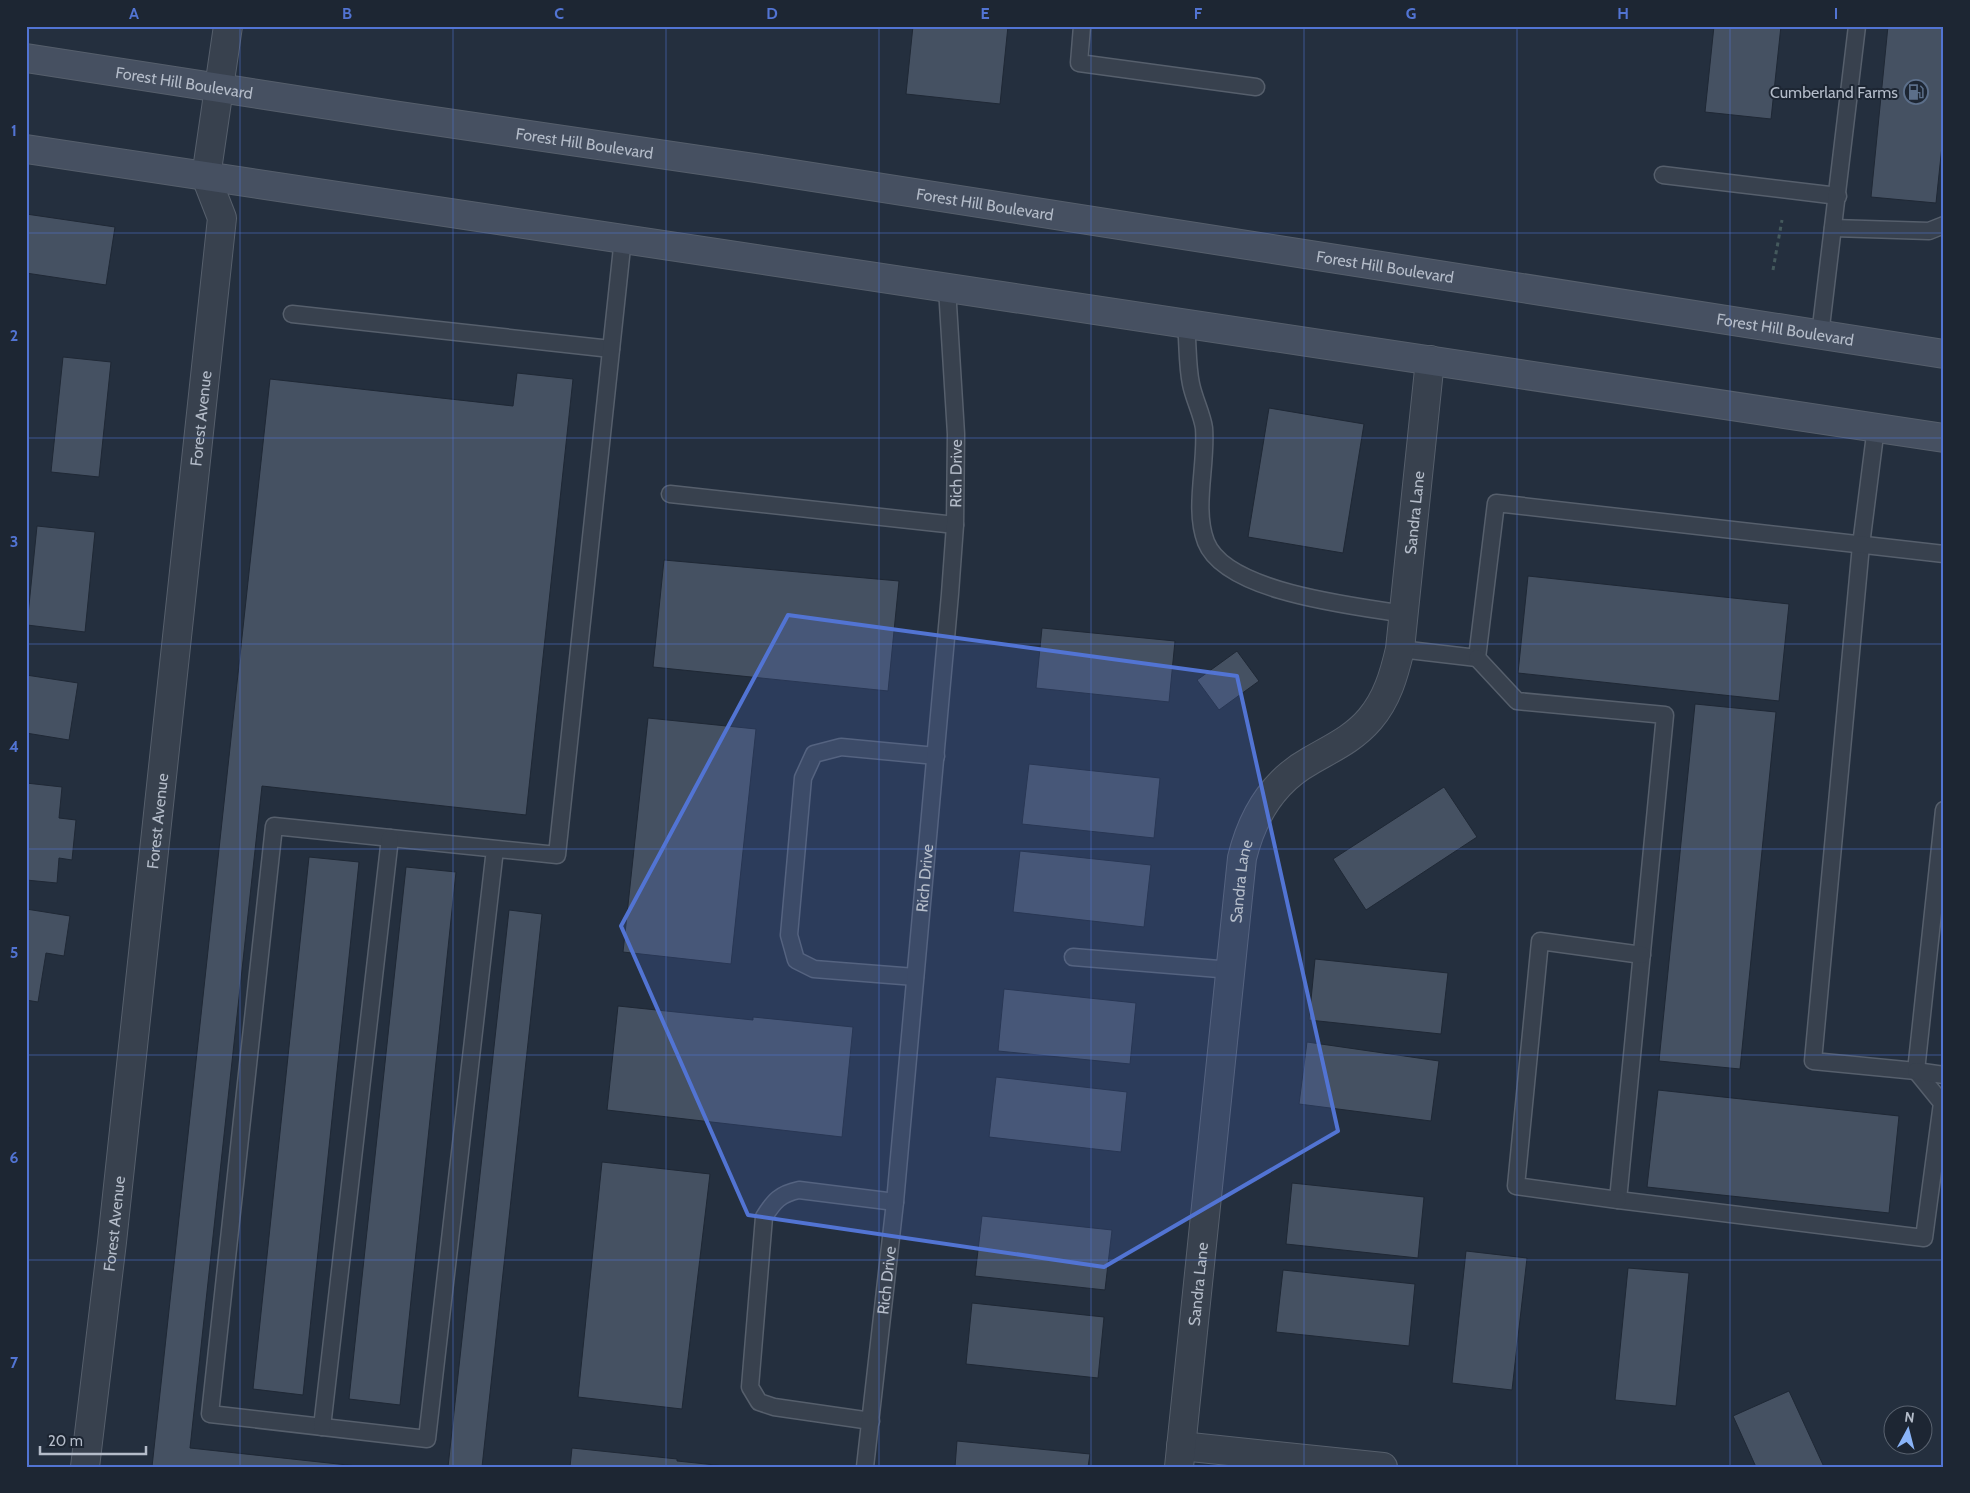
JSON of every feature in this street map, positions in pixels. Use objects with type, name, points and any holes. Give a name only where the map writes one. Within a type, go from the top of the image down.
[{"type":"main road","name":"Forest Hill Boulevard","points":[[26,58],[755,168],[1944,354]]},
{"type":"main road","points":[[26,149],[1944,438]]},
{"type":"street","points":[[206,177],[228,26]]},
{"type":"street","name":"Forest Avenue","points":[[86,1467],[222,218],[206,177]]},
{"type":"street","name":"Sandra Lane","points":[[1180,1456],[1242,858],[1248,835],[1258,812],[1272,792],[1289,775],[1352,737],[1370,720],[1384,699],[1394,677],[1400,650],[1430,360]]},
{"type":"street","points":[[1180,1456],[1383,1467]]},
{"type":"lane","points":[[1082,26],[1079,63],[1256,87]]},
{"type":"lane","points":[[1820,335],[1857,26]]},
{"type":"lane","points":[[1663,175],[1838,196]]},
{"type":"lane","points":[[1833,228],[1929,231],[1944,225]]},
{"type":"lane","points":[[495,849],[427,1439],[210,1414],[274,826],[557,855],[623,238]]},
{"type":"lane","name":"Rich Drive","points":[[865,1467],[895,1202],[955,525],[956,434],[947,288]]},
{"type":"lane","points":[[292,314],[611,349]]},
{"type":"lane","points":[[1186,324],[1191,383],[1204,426],[1201,518],[1206,543],[1224,566],[1243,577],[1294,594],[1404,614]]},
{"type":"lane","points":[[1876,427],[1861,545],[1813,1061],[1944,1075]]},
{"type":"lane","points":[[670,494],[955,525]]},
{"type":"lane","points":[[1477,658],[1496,503],[1944,554]]},
{"type":"lane","points":[[1400,650],[1477,658],[1517,701],[1665,715],[1618,1200]]},
{"type":"lane","points":[[915,977],[814,969],[796,960],[789,935],[802,778],[814,754],[841,747],[936,756]]},
{"type":"lane","points":[[1642,955],[1540,941],[1516,1186],[1924,1238],[1942,1103],[1916,1071],[1944,810]]},
{"type":"lane","points":[[322,1427],[390,838]]},
{"type":"lane","points":[[1073,958],[1231,970]]},
{"type":"lane","points":[[870,1420],[774,1407],[758,1402],[750,1387],[764,1217],[773,1202],[784,1194],[799,1190],[895,1202]]},
{"type":"path","points":[[1773,270],[1782,220]]},
{"type":"highlighted area","points":[[788,615],[1237,676],[1338,1131],[1104,1267],[748,1215],[621,926]]},
{"type":"building","points":[[913,26],[1008,26],[1000,104],[906,94]]},
{"type":"building","points":[[1714,26],[1781,26],[1771,119],[1705,112]]},
{"type":"building","points":[[1888,26],[1944,26],[1944,127],[1936,203],[1871,197]]},
{"type":"building","points":[[26,214],[115,227],[106,285],[26,273]]},
{"type":"building","points":[[63,357],[111,362],[99,477],[51,472]]},
{"type":"building","points":[[517,373],[573,379],[526,815],[262,786],[190,1448],[366,1467],[152,1467],[270,379],[513,406]]},
{"type":"building","points":[[1269,408],[1364,424],[1343,553],[1248,537]]},
{"type":"building","points":[[37,526],[95,532],[85,632],[27,625]]},
{"type":"building","points":[[664,560],[899,581],[888,691],[653,667]]},
{"type":"building","points":[[1528,576],[1789,604],[1779,701],[1518,673]]},
{"type":"building","points":[[1042,628],[1175,641],[1169,702],[1036,688]]},
{"type":"building","points":[[1237,651],[1259,681],[1219,710],[1197,680]]},
{"type":"building","points":[[26,675],[78,683],[69,740],[26,733]]},
{"type":"building","points":[[1695,704],[1776,712],[1740,1069],[1659,1061]]},
{"type":"building","points":[[648,718],[756,729],[731,964],[623,952]]},
{"type":"building","points":[[1029,764],[1160,778],[1154,838],[1022,824]]},
{"type":"building","points":[[26,783],[62,787],[59,818],[76,820],[72,860],[59,858],[57,883],[26,880]]},
{"type":"building","points":[[1444,787],[1477,837],[1366,910],[1333,859]]},
{"type":"building","points":[[1020,851],[1151,865],[1144,927],[1013,912]]},
{"type":"building","points":[[309,857],[359,862],[303,1395],[253,1389]]},
{"type":"building","points":[[406,867],[456,872],[400,1405],[349,1399]]},
{"type":"building","points":[[26,909],[70,916],[64,956],[46,953],[38,1002],[26,1000]]},
{"type":"building","points":[[509,910],[542,914],[482,1467],[448,1467]]},
{"type":"building","points":[[1315,959],[1448,973],[1441,1034],[1309,1020]]},
{"type":"building","points":[[1004,989],[1136,1003],[1130,1064],[998,1051]]},
{"type":"building","points":[[618,1006],[753,1020],[753,1017],[853,1027],[842,1137],[607,1110]]},
{"type":"building","points":[[1307,1042],[1439,1061],[1431,1121],[1299,1104]]},
{"type":"building","points":[[996,1077],[1127,1092],[1121,1152],[989,1137]]},
{"type":"building","points":[[1658,1090],[1899,1116],[1889,1213],[1647,1187]]},
{"type":"building","points":[[26,1127],[29,1127],[26,1153]]},
{"type":"building","points":[[602,1162],[710,1174],[682,1409],[578,1397]]},
{"type":"building","points":[[1292,1183],[1424,1197],[1418,1258],[1286,1244]]},
{"type":"building","points":[[982,1216],[1112,1230],[1105,1290],[975,1276]]},
{"type":"building","points":[[1466,1251],[1527,1258],[1512,1390],[1452,1383]]},
{"type":"building","points":[[1628,1268],[1689,1273],[1676,1406],[1615,1400]]},
{"type":"building","points":[[1283,1270],[1415,1284],[1409,1346],[1276,1332]]},
{"type":"building","points":[[972,1303],[1104,1317],[1098,1378],[966,1364]]},
{"type":"building","points":[[1789,1391],[1824,1467],[1756,1467],[1733,1416]]},
{"type":"building","points":[[957,1441],[1090,1454],[1088,1467],[955,1467]]},
{"type":"building","points":[[572,1448],[677,1459],[677,1461],[735,1467],[570,1467]]},
{"type":"place","name":"Cumberland Farms","points":[[1916,92]]}]
